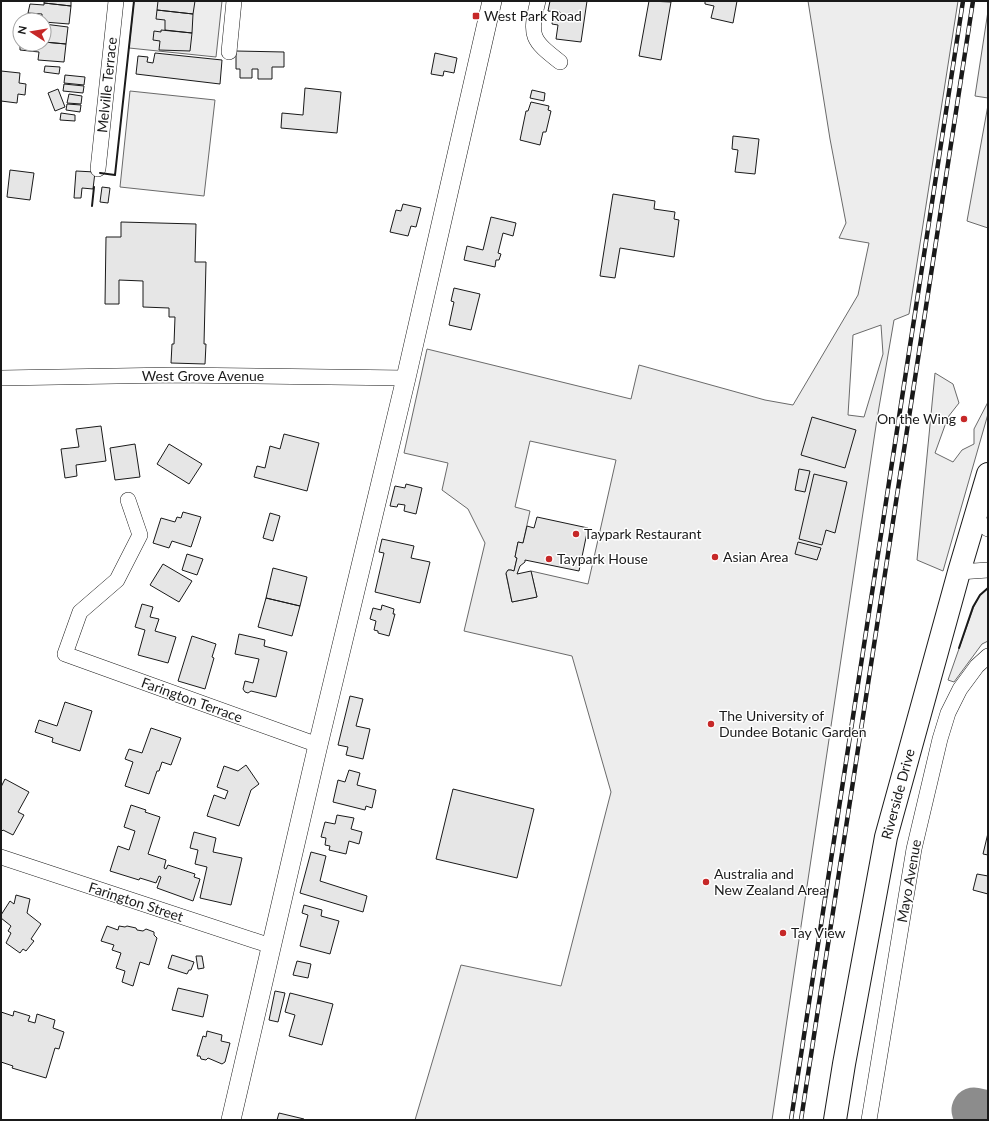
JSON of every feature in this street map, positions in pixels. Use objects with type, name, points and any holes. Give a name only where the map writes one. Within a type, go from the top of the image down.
[{"type":"main road","name":"Riverside Drive","points":[[836,1120],[844,1064],[886,836],[959,572],[981,524],[988,474]]},
{"type":"street","name":"Melville Terrace","points":[[98,169],[116,1]]},
{"type":"street","points":[[229,52],[234,1]]},
{"type":"street","points":[[231,1120],[318,745],[406,378],[492,1]]},
{"type":"street","points":[[538,1],[532,31],[535,40],[542,48],[560,62]]},
{"type":"street","name":"West Grove Avenue","points":[[1,378],[174,375],[406,378]]},
{"type":"street","name":"Farington Terrace","points":[[128,500],[140,535],[117,580],[80,612],[65,654],[318,745]]},
{"type":"street","points":[[959,572],[988,570]]},
{"type":"street","name":"Mayo Avenue","points":[[869,1120],[914,849],[940,739],[948,713],[960,689],[977,666],[988,656]]},
{"type":"street","name":"Farington Street","points":[[1,857],[271,946]]},
{"type":"shaded area","points":[[134,1],[222,1],[216,57],[129,48]]},
{"type":"shaded area","name":"The University of Dundee Botanic Garden","points":[[808,1],[958,1],[909,314],[894,320],[877,419],[772,1120],[415,1120],[461,965],[561,986],[611,792],[572,656],[464,631],[485,543],[468,509],[442,490],[448,463],[404,453],[427,349],[631,399],[639,365],[765,400],[793,405],[858,295],[869,243],[839,238],[846,223],[830,139]],"holes":[[[881,325],[883,354],[864,417],[848,415],[853,335]],[[530,441],[616,460],[588,584],[531,571],[537,597],[512,602],[506,574],[508,570],[514,571],[518,542],[523,543],[530,511],[515,507]]]},
{"type":"shaded area","points":[[988,11],[988,98],[975,96]]},
{"type":"shaded area","points":[[130,91],[215,100],[204,196],[120,187]]},
{"type":"shaded area","points":[[988,105],[988,228],[967,221]]},
{"type":"shaded area","points":[[935,373],[953,384],[959,403],[948,417],[935,453],[953,462],[962,450],[974,444],[974,429],[988,402],[988,414],[943,571],[917,560]]},
{"type":"shaded area","points":[[988,588],[988,641],[982,644],[954,682],[948,680],[974,606],[980,595]]},
{"type":"building","points":[[44,1],[71,1],[71,6],[44,3]]},
{"type":"building","points":[[158,1],[195,1],[193,14],[157,10]]},
{"type":"building","points":[[550,1],[587,1],[581,42],[556,39],[558,25],[552,24],[553,15],[559,16],[560,12],[548,11]]},
{"type":"building","points":[[649,1],[671,2],[661,60],[639,56]]},
{"type":"building","points":[[705,1],[737,1],[733,23],[711,18],[714,6],[705,4]]},
{"type":"building","points":[[44,3],[71,6],[69,24],[52,23],[52,12],[28,12],[30,4],[44,5]]},
{"type":"building","points":[[157,10],[193,14],[192,33],[165,30],[165,20],[156,19]]},
{"type":"building","points":[[52,25],[68,27],[66,44],[52,43]]},
{"type":"building","points":[[161,30],[192,33],[190,51],[159,50],[160,41],[153,40],[154,31],[161,32]]},
{"type":"building","points":[[52,43],[66,44],[64,62],[38,60],[39,52],[52,52]]},
{"type":"building","points":[[236,51],[284,52],[284,67],[272,67],[272,79],[258,79],[258,69],[252,69],[252,78],[240,78],[240,69],[236,69]]},
{"type":"building","points":[[155,53],[222,60],[220,84],[136,74],[138,56],[148,57],[147,62],[153,63]]},
{"type":"building","points":[[435,53],[457,58],[454,73],[444,71],[443,76],[431,74]]},
{"type":"building","points":[[45,66],[60,67],[59,74],[44,72]]},
{"type":"building","points":[[1,71],[20,73],[19,83],[26,84],[25,95],[18,94],[17,103],[1,101]]},
{"type":"building","points":[[65,75],[85,77],[84,85],[64,83]]},
{"type":"building","points":[[64,84],[84,86],[83,93],[63,91]]},
{"type":"building","points":[[305,88],[341,92],[337,133],[281,128],[282,113],[303,115]]},
{"type":"building","points":[[58,89],[65,107],[55,111],[48,93]]},
{"type":"building","points":[[532,90],[545,93],[544,101],[530,98]]},
{"type":"building","points":[[69,94],[82,96],[81,104],[67,103]]},
{"type":"building","points":[[531,102],[549,106],[548,110],[551,111],[546,132],[543,132],[540,145],[520,140],[526,111],[528,111]]},
{"type":"building","points":[[67,104],[81,105],[80,112],[66,110]]},
{"type":"building","points":[[61,113],[75,115],[75,121],[60,120]]},
{"type":"building","points":[[733,136],[759,139],[755,174],[735,172],[738,150],[732,149]]},
{"type":"building","points":[[10,170],[34,173],[30,200],[7,197]]},
{"type":"building","points":[[76,171],[95,172],[93,189],[82,188],[81,198],[74,198]]},
{"type":"building","points":[[102,187],[110,188],[108,203],[100,202]]},
{"type":"building","points":[[613,194],[655,201],[654,209],[675,212],[674,219],[679,220],[674,257],[620,248],[615,278],[600,276]]},
{"type":"building","points":[[403,204],[421,208],[416,227],[411,226],[408,236],[390,232],[396,210],[401,211]]},
{"type":"building","points":[[491,217],[516,223],[513,236],[503,233],[498,253],[501,254],[499,260],[496,260],[495,267],[464,260],[467,246],[483,250]]},
{"type":"building","points":[[121,222],[196,224],[195,262],[206,262],[205,364],[171,363],[172,344],[174,344],[175,317],[169,317],[169,308],[143,307],[143,281],[119,280],[119,304],[105,304],[106,237],[121,237]]},
{"type":"building","points":[[454,288],[480,294],[471,330],[449,325],[454,302],[451,301]]},
{"type":"building","points":[[812,417],[856,430],[845,468],[801,455]]},
{"type":"building","points":[[101,426],[106,461],[76,465],[77,476],[65,478],[61,449],[79,447],[76,429]]},
{"type":"building","points":[[284,434],[319,443],[307,491],[254,477],[257,466],[265,468],[270,446],[280,449]]},
{"type":"building","points":[[135,444],[140,477],[115,480],[110,448]]},
{"type":"building","points":[[169,444],[202,464],[189,484],[157,464]]},
{"type":"building","points":[[799,469],[810,471],[805,492],[795,490]]},
{"type":"building","points":[[814,474],[847,482],[835,533],[826,530],[822,545],[799,539]]},
{"type":"building","points":[[406,484],[422,488],[416,514],[404,511],[405,505],[398,504],[397,507],[390,506],[395,486],[405,488]]},
{"type":"building","points":[[183,512],[201,517],[191,547],[172,541],[169,548],[153,543],[161,518],[175,522],[177,517],[181,518]]},
{"type":"building","points":[[270,513],[280,516],[273,541],[263,538]]},
{"type":"building","name":"Taypark House","points":[[537,517],[588,528],[579,571],[525,560],[525,562],[520,566],[517,574],[531,571],[537,597],[512,602],[506,573],[508,570],[514,571],[518,542],[523,543],[527,526],[534,528]]},
{"type":"building","points":[[382,539],[414,546],[411,558],[430,562],[420,603],[375,592],[384,553],[379,552]]},
{"type":"building","points":[[798,542],[821,548],[817,560],[795,554]]},
{"type":"building","points":[[187,554],[203,559],[197,575],[182,570]]},
{"type":"building","points":[[163,564],[192,581],[179,602],[150,585]]},
{"type":"building","points":[[273,568],[307,577],[300,606],[266,598]]},
{"type":"building","points":[[266,598],[300,606],[292,636],[258,627]]},
{"type":"building","points":[[142,604],[153,607],[150,617],[159,619],[155,631],[176,637],[168,663],[138,655],[145,630],[135,627]]},
{"type":"building","points":[[382,605],[394,609],[393,614],[395,614],[389,636],[378,633],[378,631],[374,630],[376,621],[370,619],[373,608],[381,610]]},
{"type":"building","points":[[239,634],[265,640],[264,646],[287,652],[276,697],[251,691],[248,693],[243,689],[245,681],[253,683],[259,659],[235,654]]},
{"type":"building","points":[[192,636],[216,644],[212,657],[214,658],[205,689],[178,681]]},
{"type":"building","points":[[350,696],[363,699],[356,726],[370,729],[363,759],[346,755],[348,747],[338,745]]},
{"type":"building","points":[[65,702],[92,711],[80,751],[52,742],[53,738],[35,732],[39,720],[57,726]]},
{"type":"building","points":[[151,728],[181,738],[171,765],[162,762],[159,771],[157,771],[149,794],[125,786],[133,762],[125,759],[129,749],[142,753]]},
{"type":"building","points":[[246,765],[259,784],[251,790],[239,826],[207,816],[214,795],[225,799],[228,791],[217,787],[224,766],[238,771]]},
{"type":"building","points":[[349,770],[360,773],[357,785],[376,790],[372,808],[366,806],[365,810],[333,802],[338,780],[345,782]]},
{"type":"building","points":[[5,779],[29,792],[18,812],[24,815],[13,835],[3,830],[1,832],[1,787]]},
{"type":"building","points":[[453,789],[534,809],[517,878],[436,859]]},
{"type":"building","points":[[131,805],[160,817],[148,854],[166,860],[164,868],[166,869],[168,865],[195,874],[194,877],[200,879],[193,901],[157,888],[161,877],[159,876],[156,883],[140,878],[139,880],[110,871],[118,846],[129,850],[135,831],[124,827]]},
{"type":"building","points":[[337,815],[354,818],[351,829],[362,832],[359,844],[349,841],[346,854],[329,850],[330,846],[325,845],[326,838],[321,837],[325,822],[335,824]]},
{"type":"building","points":[[194,832],[216,838],[213,852],[242,858],[231,905],[200,898],[207,867],[195,864],[198,850],[190,848]]},
{"type":"building","points":[[988,833],[988,855],[983,854]]},
{"type":"building","points":[[311,852],[326,856],[320,881],[367,896],[363,912],[300,893]]},
{"type":"building","points":[[977,874],[988,876],[988,894],[973,890]]},
{"type":"building","points":[[16,895],[30,899],[27,913],[41,924],[31,939],[34,941],[26,951],[23,949],[20,953],[6,943],[11,933],[8,931],[11,926],[1,918],[1,915],[10,901],[14,904]]},
{"type":"building","points":[[304,905],[322,910],[321,916],[339,921],[330,954],[300,946],[308,915],[302,913]]},
{"type":"building","points":[[107,926],[118,930],[119,926],[127,926],[143,931],[146,929],[154,932],[154,935],[157,938],[149,965],[140,962],[133,986],[122,982],[125,971],[116,968],[121,953],[112,950],[114,945],[101,941]]},
{"type":"building","points":[[172,955],[194,962],[191,970],[189,970],[187,974],[168,968]]},
{"type":"building","points":[[196,956],[202,956],[204,968],[198,969]]},
{"type":"building","points":[[297,961],[311,964],[308,978],[293,975]]},
{"type":"building","points":[[178,988],[208,995],[203,1017],[172,1010]]},
{"type":"building","points":[[275,991],[285,993],[278,1022],[269,1020]]},
{"type":"building","points":[[290,993],[333,1004],[322,1045],[289,1036],[295,1015],[285,1012]]},
{"type":"building","points":[[14,1011],[30,1016],[28,1021],[35,1023],[37,1014],[55,1020],[53,1028],[64,1032],[59,1049],[55,1048],[46,1078],[12,1068],[13,1066],[1,1062],[1,1012],[13,1016]]},
{"type":"building","points":[[207,1031],[222,1035],[221,1041],[230,1043],[225,1062],[222,1064],[208,1058],[206,1060],[201,1059],[200,1056],[197,1056],[203,1036],[206,1037]]},
{"type":"building","points":[[279,1113],[304,1119],[304,1120],[277,1120]]},
{"type":"taxiway","points":[[974,1110],[988,1113]]},
{"type":"railway","points":[[791,1120],[963,1]]},
{"type":"railway","points":[[801,1120],[973,1]]},
{"type":"wall","points":[[100,173],[115,175],[134,1]]},
{"type":"wall","points":[[92,206],[94,187]]},
{"type":"wall","points":[[959,648],[973,607],[980,595],[988,588]]},
{"type":"place","name":"West Park Road","points":[[476,16]]},
{"type":"place","name":"On the Wing","points":[[964,419]]},
{"type":"place","name":"Taypark Restaurant","points":[[576,534]]},
{"type":"place","name":"Asian Area","points":[[715,557]]},
{"type":"place","name":"Taypark House","points":[[549,559]]},
{"type":"place","name":"The University of Dundee Botanic Garden","points":[[711,724]]},
{"type":"place","name":"Australia and New Zealand Area","points":[[706,882]]},
{"type":"place","name":"Tay View","points":[[783,933]]}]
